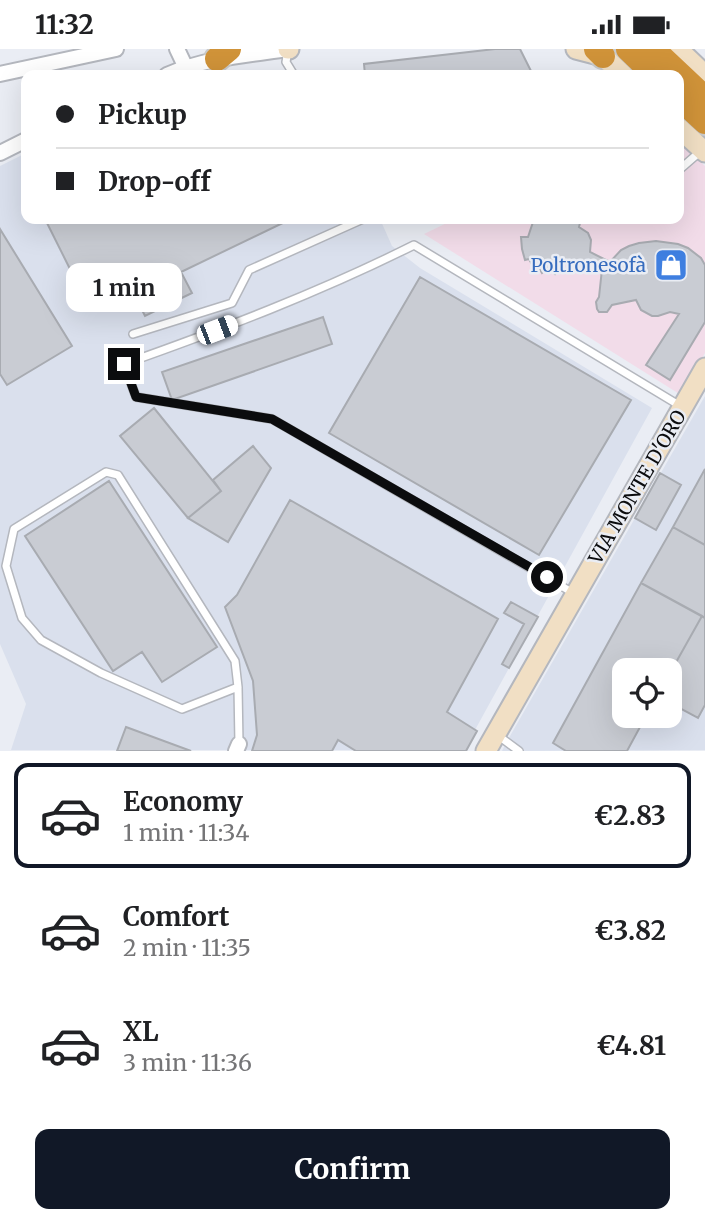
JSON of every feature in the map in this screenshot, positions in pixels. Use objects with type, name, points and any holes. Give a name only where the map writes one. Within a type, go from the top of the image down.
[{"type":"highway","points":[[628,49],[650,70]]},
{"type":"highway","points":[[653,49],[675,70]]},
{"type":"highway","points":[[684,78],[705,98]]},
{"type":"highway","points":[[684,103],[705,122]]},
{"type":"street","points":[[0,74],[116,49]]},
{"type":"street","points":[[177,49],[186,68]]},
{"type":"street","points":[[181,70],[223,54],[289,49]]},
{"type":"street","points":[[576,49],[599,52],[618,70]]},
{"type":"street","points":[[678,49],[705,75]]},
{"type":"street","points":[[684,133],[704,151]]},
{"type":"street","points":[[0,153],[21,143]]},
{"type":"street","name":"VIA MONTE D'ORO","points":[[491,742],[705,368]]},
{"type":"lane","points":[[289,49],[286,62],[291,70]]},
{"type":"lane","points":[[684,166],[704,151]]},
{"type":"lane","points":[[133,334],[232,303],[249,270],[350,224]]},
{"type":"lane","points":[[576,594],[272,419],[136,397],[124,364],[292,301],[414,245],[682,408]]},
{"type":"lane","points":[[238,687],[182,709],[101,673],[41,640],[22,618],[6,566],[14,529],[106,472],[118,475],[235,661],[238,687],[238,747]]},
{"type":"lane","points":[[491,742],[519,751]]},
{"type":"shaded area","points":[[684,147],[705,166],[705,353],[681,395],[424,234],[445,224],[684,224]]},
{"type":"shaded area","points":[[21,156],[21,224],[382,224],[392,246],[420,268],[652,408],[464,750],[11,750],[26,704],[0,644],[0,166]]},
{"type":"shaded area","points":[[705,396],[705,750],[502,751]]},
{"type":"building","points":[[495,49],[520,49],[530,70],[365,70],[364,64]]},
{"type":"building","points":[[48,224],[281,224],[181,272],[192,293],[145,316],[134,294],[103,309],[84,271],[74,277]]},
{"type":"building","points":[[532,224],[580,224],[579,227],[588,233],[591,240],[590,252],[610,262],[629,246],[656,241],[678,244],[701,258],[705,265],[705,322],[670,380],[646,365],[679,314],[670,312],[652,316],[641,310],[636,300],[612,305],[607,312],[599,312],[596,302],[602,269],[584,260],[576,263],[565,262],[555,274],[548,268],[542,273],[538,266],[534,268],[529,259],[525,260],[521,237],[528,237]]},
{"type":"building","points":[[0,229],[72,346],[7,385],[0,374]]},
{"type":"building","points":[[420,277],[631,400],[539,555],[329,433]]},
{"type":"building","points":[[323,317],[332,344],[172,400],[162,372]]},
{"type":"building","points":[[154,408],[221,491],[188,518],[120,436]]},
{"type":"building","points":[[253,446],[271,468],[228,542],[188,518],[221,491],[213,480]]},
{"type":"building","points":[[705,469],[705,545],[673,527]]},
{"type":"building","points":[[660,473],[681,485],[656,530],[635,518]]},
{"type":"building","points":[[109,481],[217,647],[162,682],[142,652],[113,671],[25,536]]},
{"type":"building","points":[[290,500],[498,619],[447,712],[477,731],[466,751],[356,751],[338,740],[332,751],[252,751],[257,735],[253,681],[225,607],[237,595]]},
{"type":"building","points":[[673,527],[705,545],[705,618],[641,583]]},
{"type":"building","points":[[641,583],[702,616],[678,658],[612,658],[612,728],[639,728],[627,751],[566,751],[553,743]]},
{"type":"building","points":[[511,602],[538,617],[509,668],[502,664],[524,624],[504,613]]},
{"type":"building","points":[[702,616],[705,618],[705,705],[698,718],[682,709],[682,658],[678,658]]},
{"type":"building","points":[[126,727],[191,751],[117,751]]},
{"type":"place","name":"Poltronesofà","points":[[671,265]]},
{"type":"route","points":[[124,364],[136,397],[272,419],[547,577]]}]
